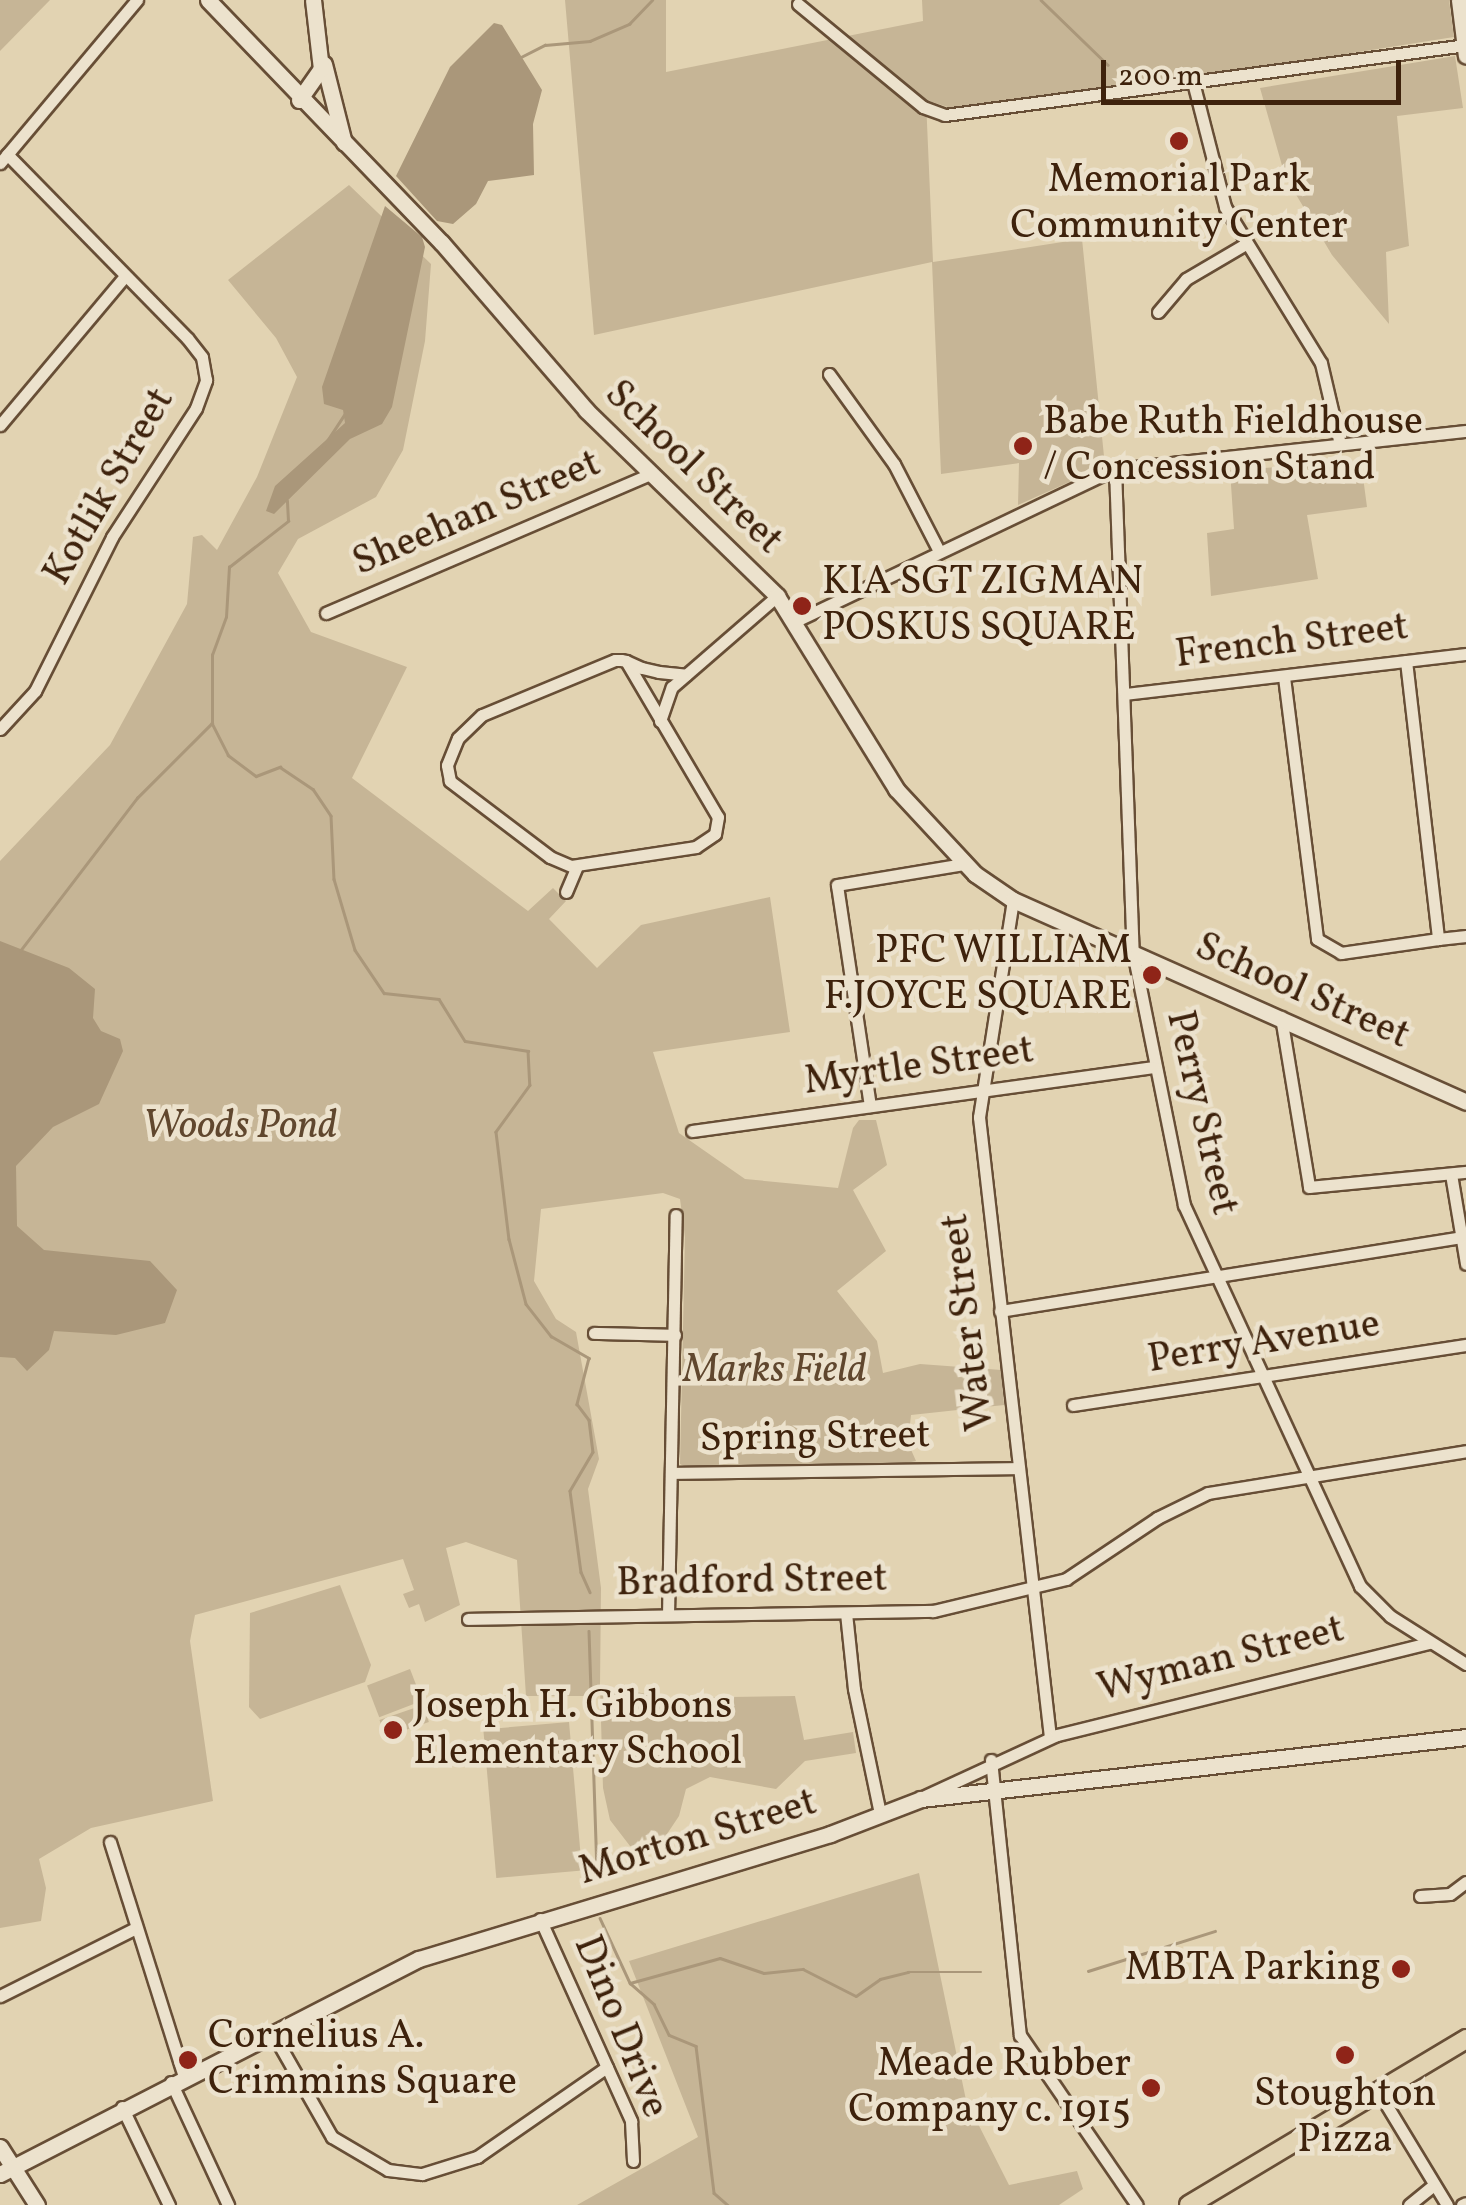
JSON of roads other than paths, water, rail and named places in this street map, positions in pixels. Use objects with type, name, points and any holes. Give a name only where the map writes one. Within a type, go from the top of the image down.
[{"type":"main road","points":[[1189,2205],[1466,2039]]},
{"type":"street","points":[[4,158],[137,0]]},
{"type":"street","name":"School Street","points":[[208,0],[652,473],[777,596],[796,621],[887,776],[964,864],[1013,900],[1466,1102]]},
{"type":"street","points":[[313,0],[322,58],[344,147]]},
{"type":"street","points":[[1459,0],[1466,56]]},
{"type":"street","points":[[798,4],[923,107],[952,114],[1465,45]]},
{"type":"street","points":[[299,100],[317,82],[322,58]]},
{"type":"street","points":[[1193,82],[1207,155],[1244,246],[1318,357],[1340,444]]},
{"type":"street","name":"Kotlik Street","points":[[0,729],[35,691],[112,538],[204,389],[200,354],[4,158]]},
{"type":"street","points":[[1158,312],[1186,279],[1244,246]]},
{"type":"street","points":[[0,425],[125,276]]},
{"type":"street","points":[[829,374],[894,464],[939,551]]},
{"type":"street","points":[[796,621],[1115,469],[1466,431]]},
{"type":"street","name":"Perry Street","points":[[1115,469],[1133,952],[1184,1205],[1360,1586],[1430,1643]]},
{"type":"street","name":"Sheehan Street","points":[[326,613],[652,473]]},
{"type":"street","points":[[660,722],[665,698],[686,674],[777,596]]},
{"type":"street","name":"French Street","points":[[1124,694],[1466,654]]},
{"type":"street","points":[[626,662],[718,817],[718,829],[691,849],[578,866],[550,857],[454,786],[447,765],[458,738],[482,715],[607,662],[626,662],[686,674]]},
{"type":"street","points":[[1406,662],[1438,939]]},
{"type":"street","points":[[1284,677],[1317,940],[1341,953],[1466,936]]},
{"type":"street","points":[[870,1106],[837,885],[964,864]]},
{"type":"street","points":[[566,892],[578,866]]},
{"type":"street","name":"Water Street","points":[[1013,900],[980,1093],[1000,1311],[1050,1737]]},
{"type":"street","points":[[1281,1017],[1309,1186],[1466,1172]]},
{"type":"street","name":"Myrtle Street","points":[[692,1131],[1154,1067]]},
{"type":"street","points":[[1451,1174],[1466,1264]]},
{"type":"street","points":[[668,1615],[676,1215]]},
{"type":"street","points":[[1000,1311],[1462,1237]]},
{"type":"street","points":[[594,1333],[675,1335]]},
{"type":"street","name":"Perry Avenue","points":[[1073,1405],[1466,1345]]},
{"type":"street","name":"Bradford Street","points":[[468,1619],[933,1611],[1073,1575],[1190,1500],[1466,1450]]},
{"type":"street","name":"Spring Street","points":[[672,1473],[1019,1468]]},
{"type":"street","points":[[846,1614],[854,1688],[880,1813]]},
{"type":"street","points":[[1430,1643],[1466,1664]]},
{"type":"street","name":"Wyman Street","points":[[920,1799],[991,1760],[1050,1737],[1430,1643]]},
{"type":"street","name":"Morton Street","points":[[0,2174],[122,2107],[419,1959],[540,1919],[821,1837],[920,1799],[1466,1738]]},
{"type":"street","points":[[991,1760],[1020,2035],[1137,2205]]},
{"type":"street","points":[[110,1842],[178,2079],[228,2205]]},
{"type":"street","points":[[1420,1896],[1450,1894],[1466,1882]]},
{"type":"street","name":"Dino Drive","points":[[540,1919],[631,2121],[633,2161]]},
{"type":"street","points":[[0,1996],[136,1928]]},
{"type":"street","points":[[272,2032],[332,2137],[388,2170],[422,2174],[477,2157],[607,2067]]},
{"type":"street","points":[[1378,2091],[1448,2205]]},
{"type":"street","points":[[122,2107],[168,2205]]},
{"type":"street","points":[[0,2148],[16,2164],[37,2205]]},
{"type":"street","points":[[1409,2205],[1434,2184]]},
{"type":"waterway","points":[[519,58],[545,45],[590,41],[629,24],[652,0]]},
{"type":"waterway","points":[[1041,0],[1108,65]]},
{"type":"waterway","points":[[323,447],[346,412]]},
{"type":"waterway","points":[[20,951],[137,798],[212,723],[212,655],[226,617],[229,567],[288,521],[287,501]]},
{"type":"waterway","points":[[212,723],[228,755],[256,776],[280,767],[313,789],[331,816],[334,879],[355,950],[384,993],[439,999],[465,1041],[528,1051],[530,1085],[496,1132],[509,1239],[526,1304],[551,1336],[589,1358],[577,1404],[589,1420],[593,1452],[570,1491],[581,1572],[590,1592]]},
{"type":"waterway","points":[[589,1631],[597,1876]]},
{"type":"waterway","points":[[600,1918],[630,1983],[654,2004],[669,2035],[696,2046],[714,2193],[728,2205]]},
{"type":"waterway","points":[[1088,1971],[1215,1931]]},
{"type":"waterway","points":[[630,1983],[720,1958],[764,1973],[803,1969],[856,1996],[880,1979],[908,1972],[981,1972]]},
{"type":"place","name":"Memorial Park Community Center","points":[[1179,141]]},
{"type":"place","name":"Babe Ruth Fieldhouse / Concession Stand","points":[[1023,446]]},
{"type":"place","name":"KIA SGT ZIGMAN POSKUS SQUARE","points":[[802,606]]},
{"type":"place","name":"PFC WILLIAM F.JOYCE SQUARE","points":[[1152,975]]},
{"type":"place","name":"Joseph H. Gibbons Elementary School","points":[[393,1730]]},
{"type":"place","name":"MBTA Parking","points":[[1401,1969]]},
{"type":"place","name":"Stoughton Pizza","points":[[1345,2055]]},
{"type":"place","name":"Cornelius A. Crimmins Square","points":[[188,2060]]},
{"type":"place","name":"Meade Rubber Company c. 1915","points":[[1151,2088]]},
{"type":"park label","name":"Woods Pond","points":[[240,1127]]},
{"type":"park label","name":"Marks Field","points":[[775,1371]]}]
